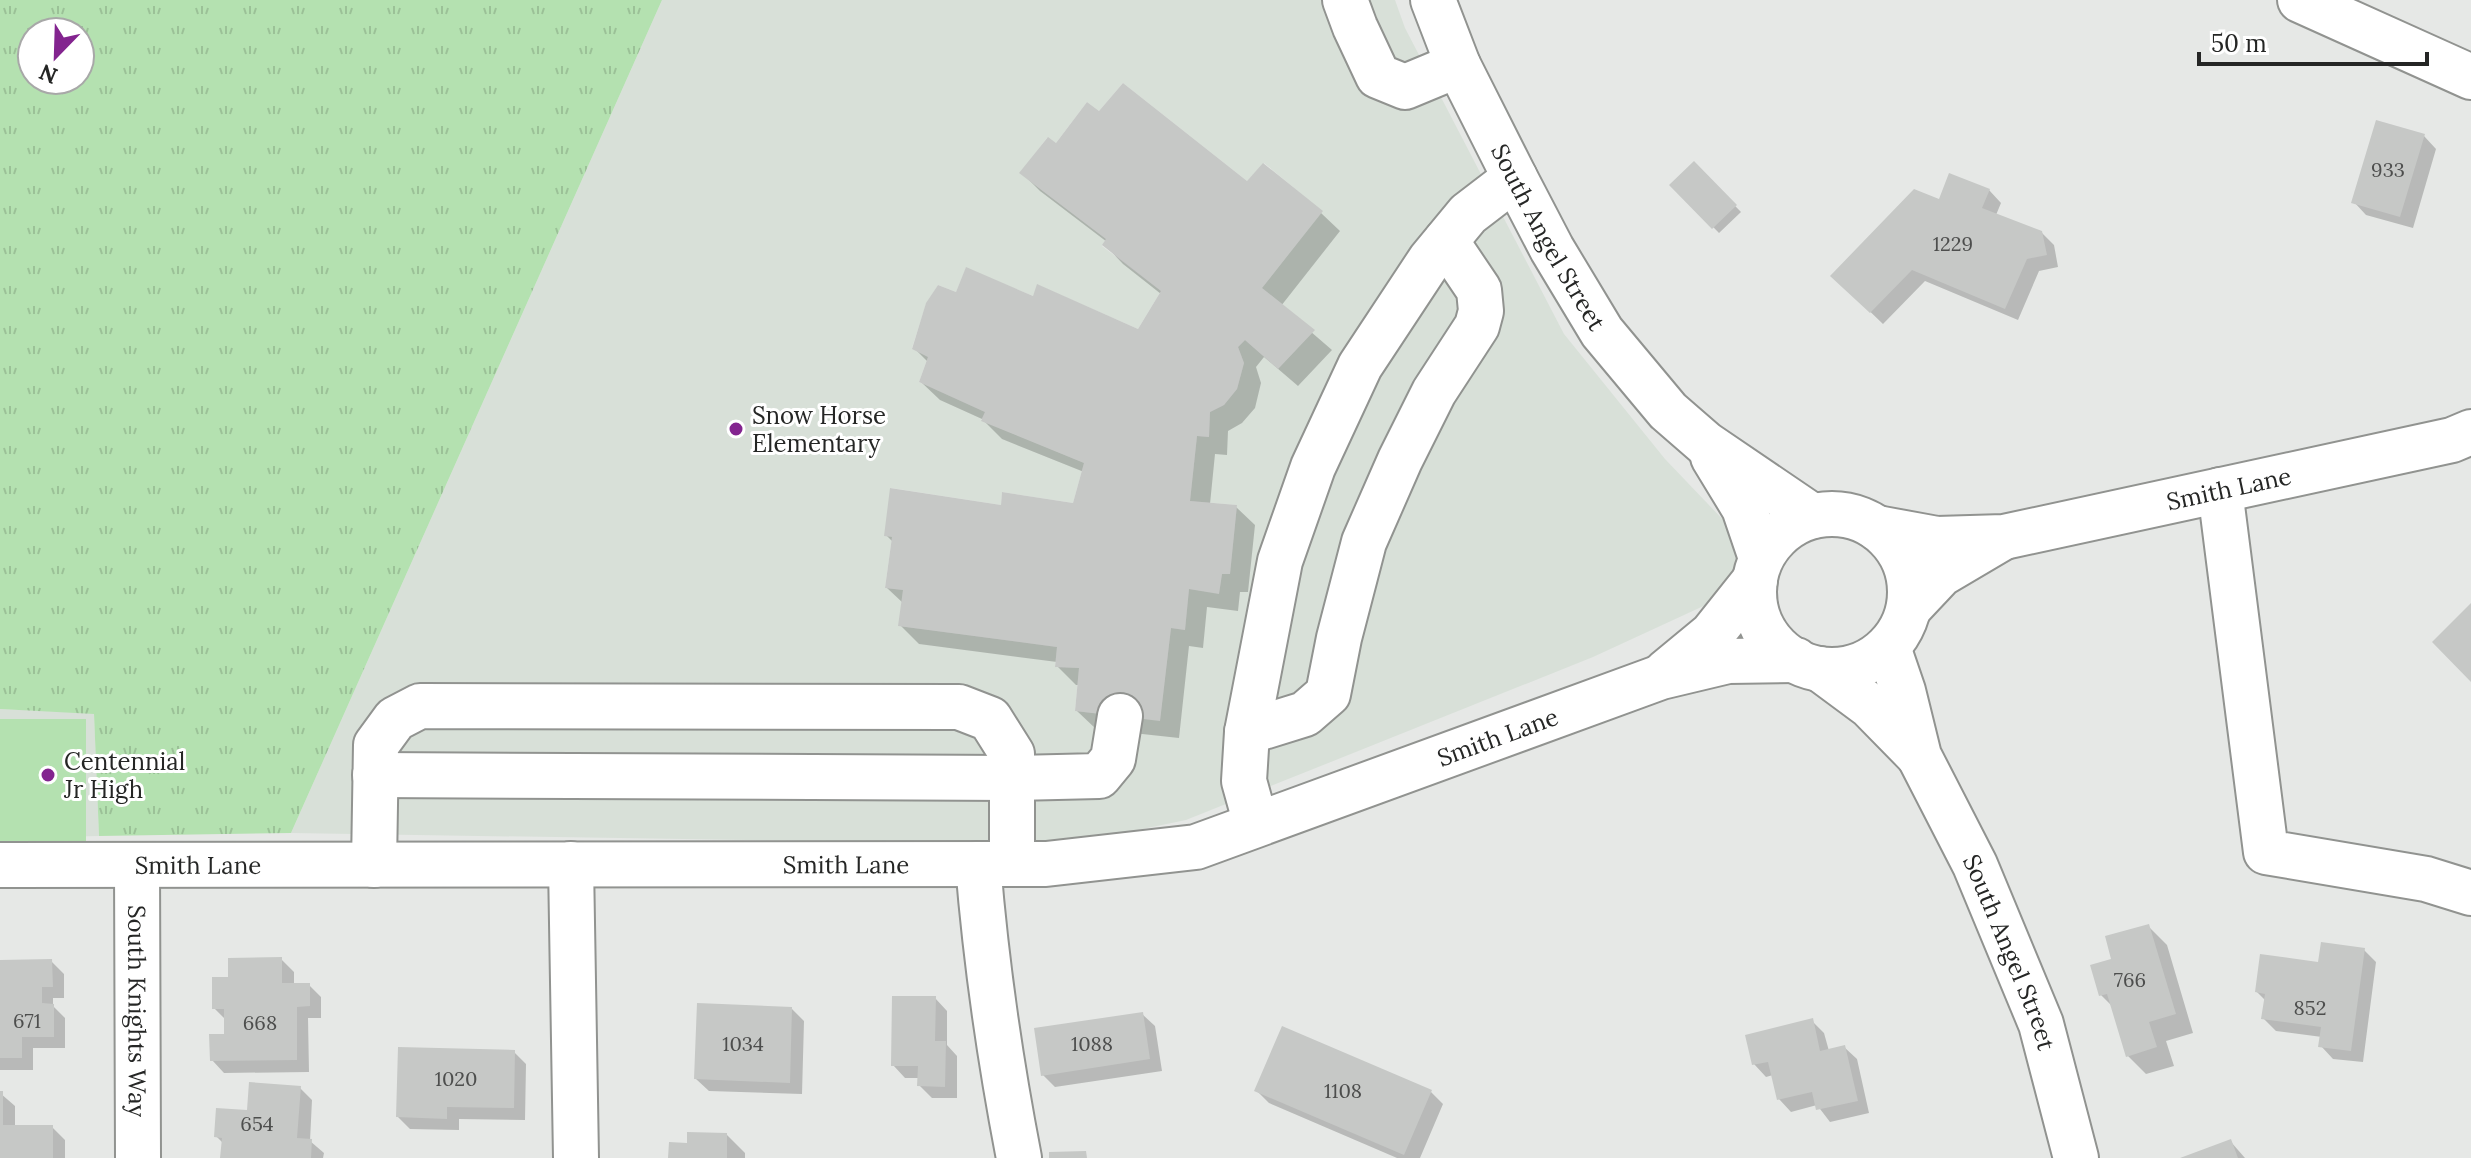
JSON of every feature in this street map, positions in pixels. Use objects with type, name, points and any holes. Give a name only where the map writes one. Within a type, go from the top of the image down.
[{"type":"street","points":[[1345,0],[1378,76],[1405,87],[1458,65]]},
{"type":"street","name":"South Angel Street","points":[[1433,0],[1458,65],[1515,178],[1552,249],[1602,332],[1668,411],[1706,444],[1812,516]]},
{"type":"street","points":[[2300,0],[2471,77]]},
{"type":"street","points":[[1256,824],[1244,781],[1247,732],[1280,561],[1313,467],[1360,366],[1446,241],[1468,214],[1515,178]]},
{"type":"street","points":[[1247,732],[1305,714],[1328,694],[1364,542],[1434,392],[1477,326],[1481,311],[1479,290],[1446,241]]},
{"type":"street","name":"Smith Lane","points":[[1877,528],[1937,539],[2004,537],[2462,436]]},
{"type":"street","name":"South Angel Street","points":[[1706,444],[1744,508],[1758,569]]},
{"type":"street","points":[[2220,490],[2266,852],[2426,879],[2471,893]]},
{"type":"street","points":[[1834,513],[1857,517],[1877,528],[1894,543],[1905,563],[1910,585],[1909,608],[1901,629],[1888,647],[1870,661],[1845,669],[1808,665],[1775,645],[1761,624],[1755,602],[1758,569],[1774,540],[1791,525],[1812,516],[1834,513]]},
{"type":"street","name":"Smith Lane","points":[[1909,608],[1941,574],[2004,537]]},
{"type":"street","name":"Smith Lane","points":[[1661,677],[1712,634],[1758,569]]},
{"type":"street","name":"South Angel Street","points":[[1888,647],[1919,756],[1975,865],[2041,1024],[2076,1158]]},
{"type":"street","name":"Smith Lane","points":[[0,865],[1046,864],[1196,847],[1661,677],[1728,661],[1808,665]]},
{"type":"street","name":"South Angel Street","points":[[1808,665],[1870,706],[1919,756]]},
{"type":"street","points":[[374,865],[376,745],[395,719],[420,706],[959,707],[990,719],[1012,754],[1012,778],[995,864],[994,1015],[1019,1158]]},
{"type":"street","points":[[375,775],[1099,776],[1113,759],[1120,716]]},
{"type":"street","points":[[571,864],[576,1158]]},
{"type":"street","name":"South Knights Way","points":[[137,865],[138,1158]]},
{"type":"shaded area","name":"Snow Horse Elementary","points":[[662,0],[1395,0],[1405,28],[1564,334],[1665,459],[1729,526],[1740,558],[1723,597],[1593,657],[1186,820],[1065,845],[291,833]],"holes":[[[1123,83],[1247,181],[1264,163],[1322,211],[1262,288],[1314,330],[1278,369],[1245,340],[1238,347],[1244,363],[1237,389],[1224,405],[1210,412],[1209,437],[1197,436],[1190,501],[1237,505],[1230,574],[1222,574],[1219,593],[1189,589],[1185,630],[1171,628],[1160,720],[1075,711],[1079,668],[1055,667],[1057,647],[899,626],[903,590],[885,588],[892,537],[891,488],[1001,505],[1002,492],[1073,503],[1084,463],[981,420],[985,412],[919,382],[928,357],[912,348],[926,304],[938,285],[956,292],[966,268],[1033,296],[1038,285],[1138,329],[1161,291],[1102,246],[1106,239],[1020,173],[1047,138],[1056,143],[1087,102],[1099,111]]]},
{"type":"shaded area","name":"Centennial Jr High","points":[[0,709],[94,713],[99,836],[0,838]]},
{"type":"green space","points":[[0,0],[662,0],[291,833],[99,836],[94,714],[0,709]]},
{"type":"green space","name":"Centennial Jr High","points":[[0,719],[86,719],[86,843],[0,841]]},
{"type":"building","name":"Snow Horse Elementary","points":[[1123,83],[1247,181],[1263,163],[1323,211],[1262,288],[1315,330],[1278,369],[1245,340],[1238,347],[1244,363],[1237,389],[1224,405],[1210,412],[1209,437],[1197,436],[1190,501],[1237,505],[1230,574],[1222,574],[1219,594],[1189,589],[1185,630],[1171,628],[1160,721],[1075,711],[1079,668],[1055,667],[1057,647],[898,626],[903,590],[885,588],[892,537],[884,536],[890,488],[1001,505],[1002,492],[1073,503],[1084,463],[981,421],[985,412],[919,382],[928,357],[912,349],[926,303],[938,285],[956,292],[966,267],[1033,296],[1037,284],[1138,329],[1161,291],[1102,245],[1106,239],[1019,173],[1048,137],[1056,143],[1087,102],[1099,111]]},
{"type":"building","points":[[2376,120],[2425,134],[2400,217],[2351,203]]},
{"type":"building","points":[[1694,161],[1737,205],[1712,229],[1669,185]]},
{"type":"building","points":[[1949,173],[1990,189],[1982,208],[2042,231],[2047,255],[2027,259],[2005,309],[1912,270],[1870,313],[1830,276],[1914,189],[1939,199]]},
{"type":"building","points":[[2471,603],[2471,682],[2432,642]]},
{"type":"building","points":[[2149,924],[2176,1014],[2149,1022],[2157,1047],[2126,1057],[2107,994],[2099,996],[2090,965],[2111,959],[2105,936]]},
{"type":"building","points":[[2321,942],[2365,948],[2351,1051],[2318,1047],[2321,1027],[2261,1019],[2265,994],[2255,992],[2260,954],[2318,962]]},
{"type":"building","points":[[282,957],[282,983],[310,983],[310,1006],[297,1007],[297,1060],[210,1061],[209,1034],[224,1034],[224,1009],[212,1009],[212,977],[228,977],[228,958]]},
{"type":"building","points":[[52,959],[53,987],[42,987],[42,1003],[54,1004],[54,1037],[22,1037],[22,1058],[0,1058],[0,960]]},
{"type":"building","points":[[892,996],[936,996],[935,1041],[946,1041],[945,1087],[917,1086],[918,1066],[891,1066]]},
{"type":"building","points":[[697,1003],[792,1007],[790,1083],[694,1079]]},
{"type":"building","points":[[1143,1012],[1150,1059],[1041,1076],[1034,1028]]},
{"type":"building","points":[[1813,1018],[1820,1051],[1845,1045],[1858,1101],[1816,1110],[1812,1092],[1777,1100],[1768,1062],[1752,1065],[1745,1035]]},
{"type":"building","points":[[1282,1026],[1432,1090],[1404,1155],[1254,1091]]},
{"type":"building","points":[[398,1047],[515,1050],[514,1108],[447,1107],[447,1119],[396,1117]]},
{"type":"building","points":[[249,1082],[301,1086],[297,1138],[312,1139],[311,1158],[220,1158],[222,1138],[214,1137],[216,1108],[247,1110]]},
{"type":"building","points":[[0,1091],[3,1091],[3,1125],[53,1125],[53,1158],[0,1158]]},
{"type":"building","points":[[687,1132],[727,1133],[727,1158],[668,1158],[669,1142],[687,1143]]},
{"type":"building","points":[[2231,1139],[2238,1158],[2180,1158]]},
{"type":"building","points":[[1086,1151],[1087,1158],[1049,1158],[1049,1152]]},
{"type":"place","name":"Snow Horse Elementary","points":[[736,429]]},
{"type":"place","name":"Centennial Jr High","points":[[48,775]]}]
